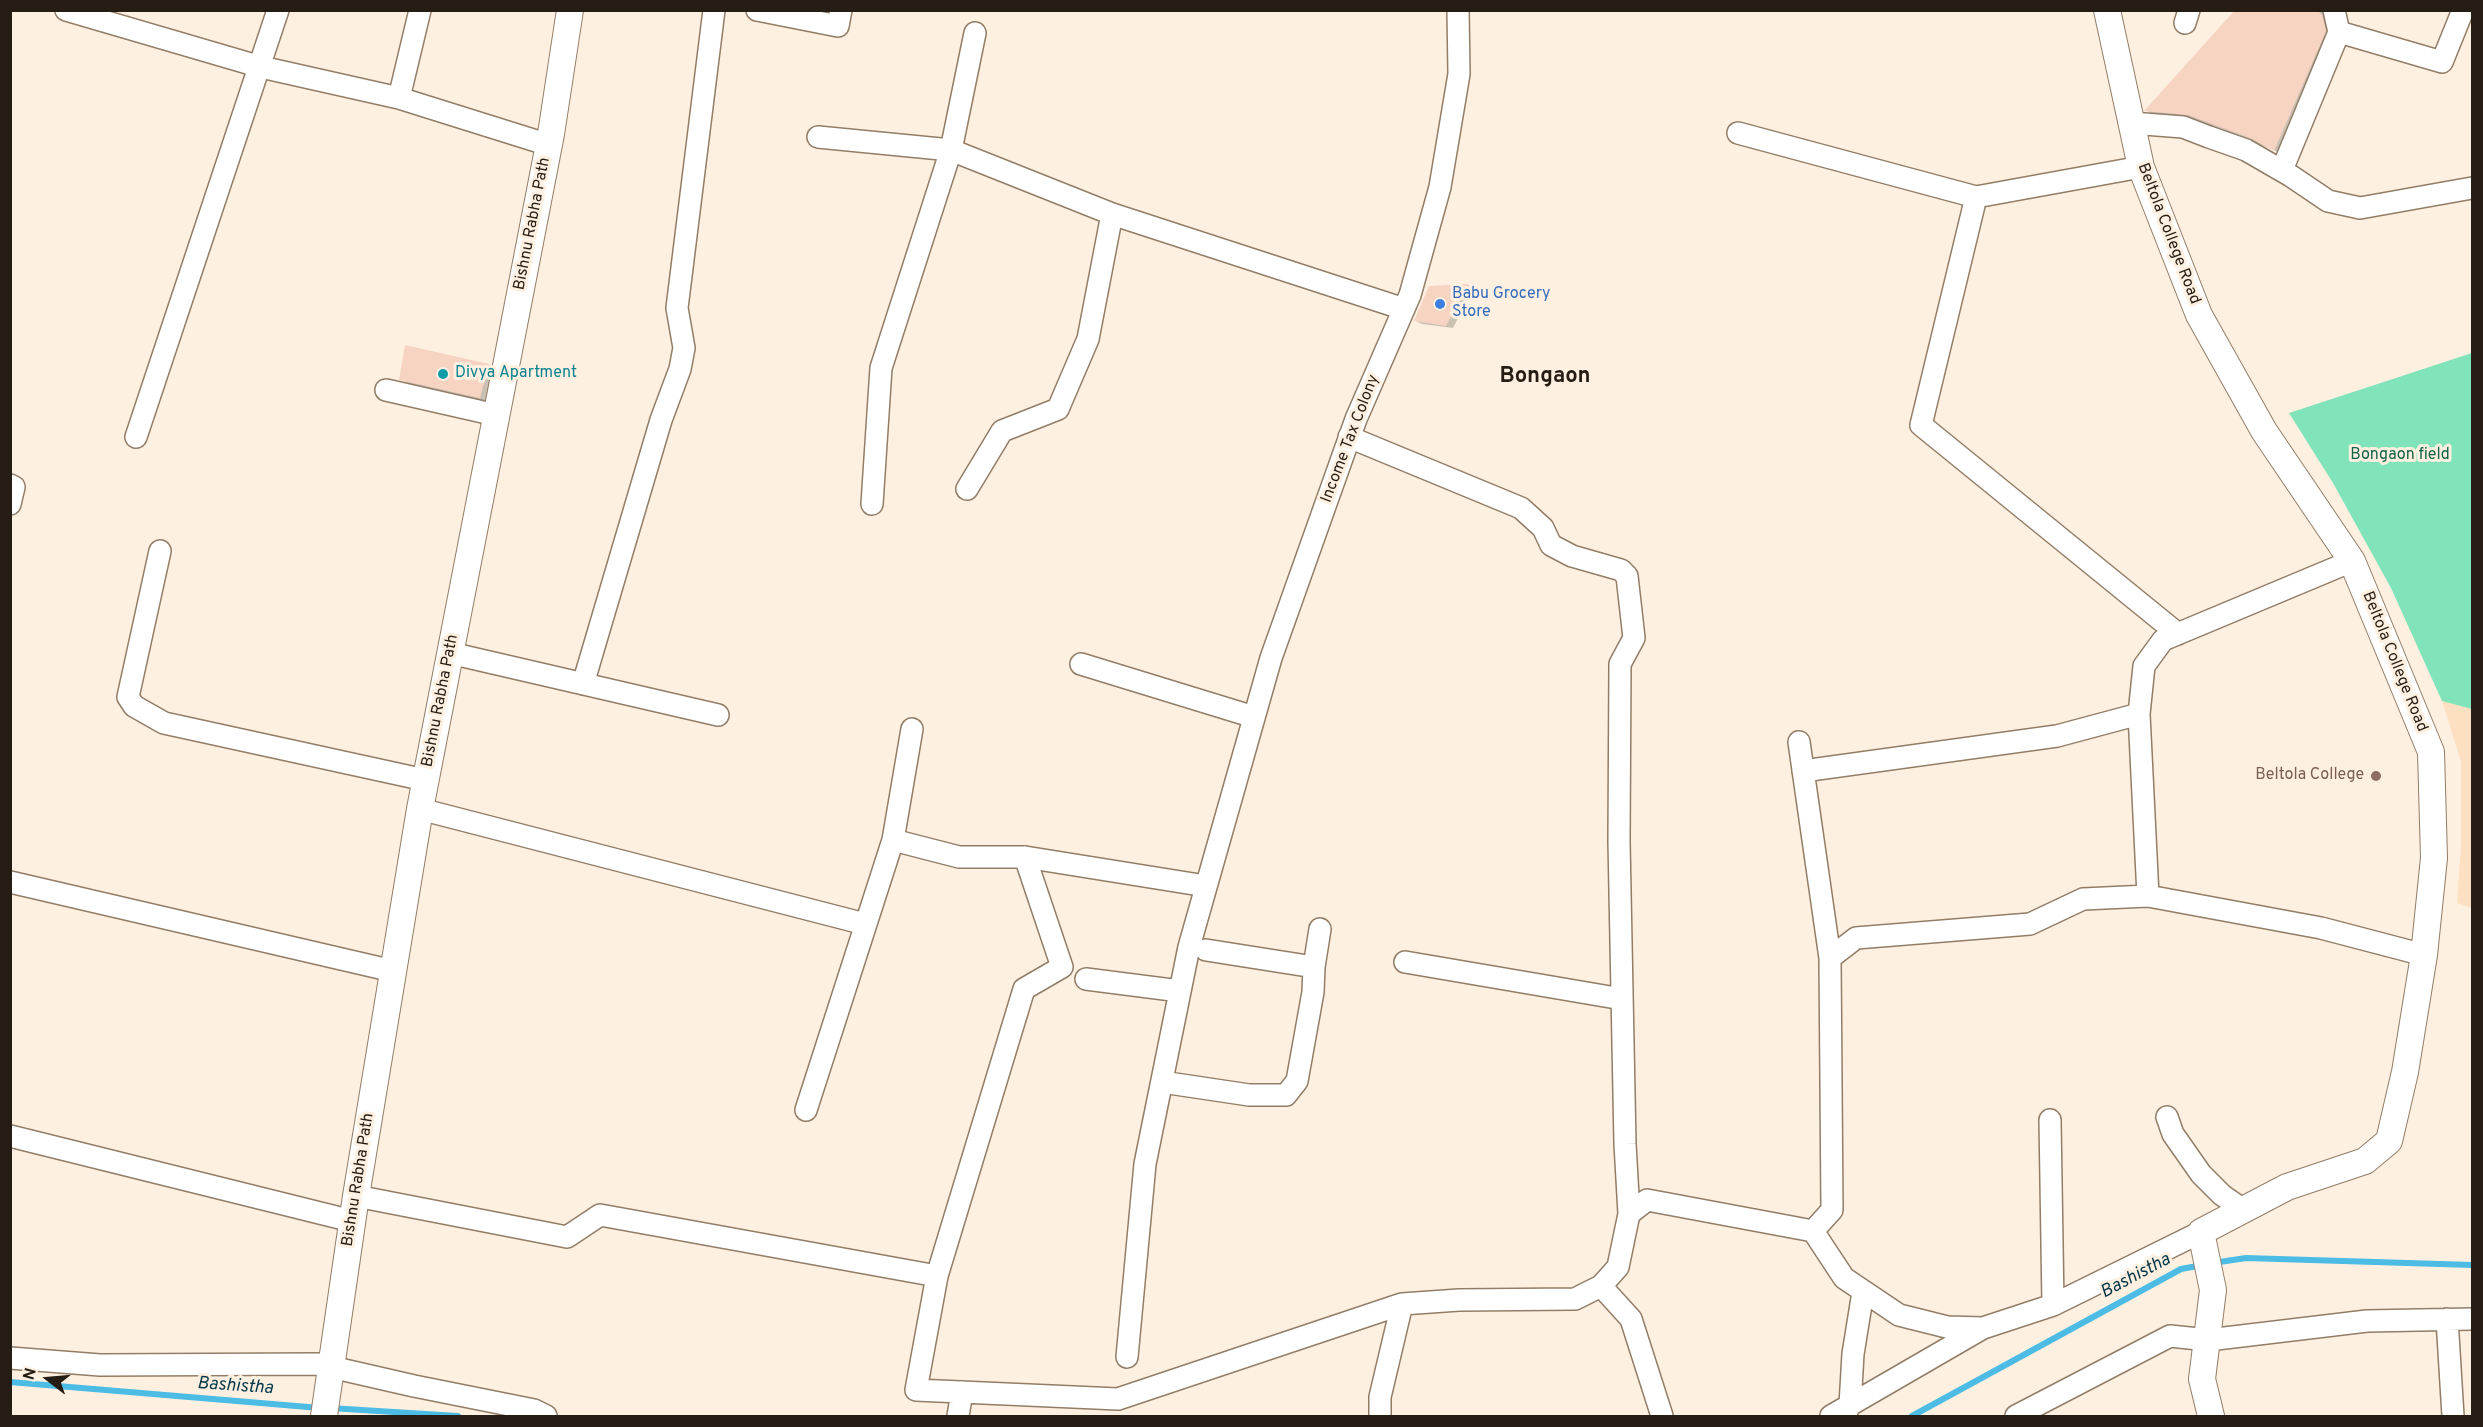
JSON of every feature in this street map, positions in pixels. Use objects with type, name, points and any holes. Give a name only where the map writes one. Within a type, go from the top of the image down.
[{"type":"street","points":[[66,10],[261,67],[399,98],[549,145]]},
{"type":"street","points":[[136,436],[261,67],[278,10]]},
{"type":"street","points":[[399,98],[420,10]]},
{"type":"street","name":"Bishnu Rabha Path","points":[[326,1405],[352,1221],[420,809],[549,145],[570,10]]},
{"type":"street","points":[[583,684],[661,420],[680,369],[684,348],[677,308],[714,10]]},
{"type":"street","points":[[757,10],[838,26],[841,10]]},
{"type":"street","name":"Income Tax Colony","points":[[1127,1357],[1145,1164],[1180,991],[1206,886],[1271,658],[1349,437],[1404,309],[1440,187],[1459,74],[1458,10]]},
{"type":"street","name":"Beltola College Road","points":[[2108,10],[2141,167],[2199,315],[2264,431],[2352,561],[2431,752],[2434,858],[2424,955],[2405,1072],[2389,1141],[2365,1161],[2287,1188],[2245,1211],[2204,1241]]},
{"type":"street","points":[[2282,170],[2339,32],[2334,10]]},
{"type":"street","points":[[2339,32],[2442,62],[2463,10]]},
{"type":"street","points":[[872,504],[881,368],[951,150],[975,33]]},
{"type":"street","points":[[2131,123],[2183,127],[2246,150],[2282,170],[2328,201],[2360,208],[2472,188]]},
{"type":"street","points":[[1738,134],[1976,197],[2141,167]]},
{"type":"street","points":[[818,137],[951,150],[1112,214],[1404,309]]},
{"type":"street","points":[[1976,197],[1921,425],[2178,634]]},
{"type":"street","points":[[967,489],[1002,431],[1058,409],[1088,339],[1112,214]]},
{"type":"street","points":[[386,390],[496,415]]},
{"type":"street","points":[[1025,857],[1062,967],[1024,989],[937,1276],[916,1390],[962,1392],[1118,1408],[1402,1304],[1459,1300],[1575,1299],[1601,1286],[1618,1267],[1629,1214],[1619,841],[1620,664],[1634,638],[1627,576],[1621,570],[1572,556],[1551,545],[1543,528],[1521,508],[1349,437]]},
{"type":"street","points":[[10,485],[14,487],[10,504]]},
{"type":"street","points":[[160,551],[128,697],[134,706],[164,723],[426,780]]},
{"type":"street","points":[[2148,896],[2139,714],[2144,666],[2163,640],[2352,561]]},
{"type":"street","points":[[450,653],[718,715]]},
{"type":"street","points":[[1081,664],[1254,717]]},
{"type":"street","points":[[1803,771],[2057,736],[2139,714]]},
{"type":"street","points":[[806,1110],[893,840],[912,729]]},
{"type":"street","points":[[1799,742],[1830,958],[1832,1210],[1813,1231]]},
{"type":"street","points":[[420,809],[865,924]]},
{"type":"street","points":[[893,840],[959,857],[1025,857],[1206,886]]},
{"type":"street","points":[[10,882],[393,971]]},
{"type":"street","points":[[1830,958],[1856,938],[2030,924],[2083,899],[2148,896],[2321,928],[2424,955]]},
{"type":"street","points":[[1162,1082],[1249,1095],[1286,1095],[1297,1081],[1313,992],[1320,929]]},
{"type":"street","points":[[1206,950],[1314,967]]},
{"type":"street","points":[[1405,962],[1622,999]]},
{"type":"street","points":[[1086,979],[1180,991]]},
{"type":"street","points":[[2167,1117],[2173,1134],[2201,1174],[2222,1195],[2245,1211]]},
{"type":"street","points":[[2050,1120],[2053,1305]]},
{"type":"street","points":[[10,1136],[352,1221]]},
{"type":"street","points":[[356,1196],[567,1237],[600,1215],[937,1276]]},
{"type":"street","points":[[1629,1214],[1647,1200],[1813,1231],[1844,1278],[1899,1315],[1947,1327],[1983,1328]]},
{"type":"street","points":[[1831,1416],[1847,1411],[1983,1328],[2053,1305],[2204,1241],[2213,1290],[2202,1379],[2211,1416]]},
{"type":"street","points":[[1601,1286],[1631,1319],[1662,1416]]},
{"type":"street","points":[[1847,1411],[1863,1292]]},
{"type":"street","points":[[1380,1416],[1380,1397],[1402,1304]]},
{"type":"street","points":[[2447,1319],[2453,1416]]},
{"type":"street","points":[[2016,1416],[2170,1336],[2208,1340],[2367,1321],[2472,1319]]},
{"type":"street","points":[[10,1358],[100,1365],[318,1364],[534,1410],[546,1416]]},
{"type":"street","points":[[958,1416],[962,1392]]},
{"type":"shaded area","points":[[2442,701],[2472,709],[2472,908],[2457,903],[2461,845],[2461,762]]},
{"type":"green space","name":"Bongaon field","points":[[2472,353],[2472,709],[2442,701],[2391,588],[2333,483],[2289,413]]},
{"type":"building","points":[[2235,10],[2317,10],[2322,15],[2326,31],[2274,151],[2250,138],[2188,115],[2144,111]]},
{"type":"building","name":"Babu Grocery Store","points":[[1468,284],[1446,326],[1414,321],[1429,286]]},
{"type":"building","name":"Divya Apartment","points":[[405,345],[489,364],[480,398],[399,380]]},
{"type":"waterway","name":"Bashistha","points":[[2213,1263],[2246,1258],[2472,1265]]},
{"type":"waterway","name":"Bashistha","points":[[1912,1416],[2181,1269],[2203,1265]]},
{"type":"waterway","name":"Bashistha","points":[[10,1382],[320,1408]]},
{"type":"waterway","name":"Bashistha","points":[[330,1408],[458,1416]]},
{"type":"place","name":"Babu Grocery Store","points":[[1440,304]]},
{"type":"place","name":"Divya Apartment","points":[[443,374]]},
{"type":"place","name":"Beltola College","points":[[2376,776]]},
{"type":"district","name":"Bongaon","points":[[1545,378]]}]
